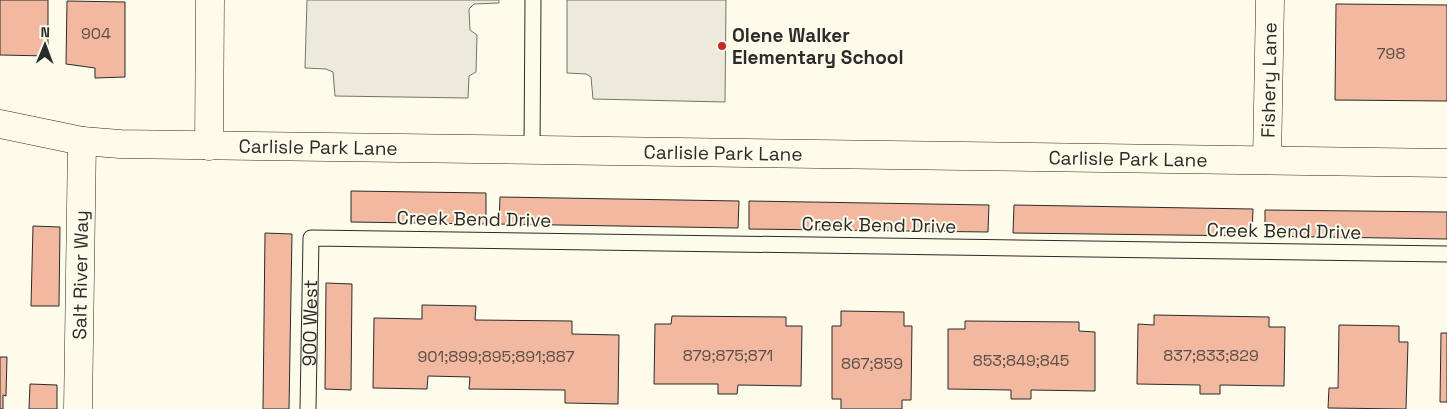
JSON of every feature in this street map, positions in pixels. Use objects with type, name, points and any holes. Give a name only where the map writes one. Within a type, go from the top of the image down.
[{"type":"street","points":[[209,146],[210,0]]},
{"type":"street","name":"Fishery Lane","points":[[1267,160],[1270,0]]},
{"type":"street","name":"Carlisle Park Lane","points":[[0,124],[82,141],[209,146],[1447,163]]},
{"type":"street","name":"Salt River Way","points":[[78,409],[82,141]]},
{"type":"lane","points":[[532,151],[533,0]]},
{"type":"lane","name":"Creek Bend Drive","points":[[311,238],[1447,254]]},
{"type":"lane","name":"900 West","points":[[308,409],[311,238]]},
{"type":"shaded area","points":[[307,0],[499,0],[499,3],[474,4],[469,9],[470,30],[477,35],[476,72],[469,76],[468,98],[335,96],[333,72],[326,69],[305,68]]},
{"type":"shaded area","points":[[567,0],[726,0],[725,102],[593,99],[591,77],[586,74],[567,73]]},
{"type":"building","points":[[0,0],[48,0],[48,56],[0,55]]},
{"type":"building","points":[[67,1],[125,2],[125,77],[95,78],[95,68],[66,64]]},
{"type":"building","points":[[1336,4],[1447,5],[1447,101],[1335,100]]},
{"type":"building","points":[[351,191],[486,193],[486,224],[351,222]]},
{"type":"building","points":[[500,197],[739,201],[738,228],[499,224]]},
{"type":"building","points":[[749,201],[989,205],[988,232],[749,229]]},
{"type":"building","points":[[1014,205],[1253,209],[1252,236],[1013,233]]},
{"type":"building","points":[[1265,210],[1447,212],[1447,239],[1265,236]]},
{"type":"building","points":[[33,226],[60,227],[59,306],[31,306]]},
{"type":"building","points":[[265,233],[292,234],[289,409],[263,409]]},
{"type":"building","points":[[326,283],[352,284],[351,390],[325,389]]},
{"type":"building","points":[[422,305],[476,306],[475,320],[572,321],[572,334],[619,335],[618,404],[565,403],[565,390],[469,389],[470,377],[428,376],[427,389],[373,388],[374,318],[422,319]]},
{"type":"building","points":[[841,311],[904,312],[904,326],[912,326],[911,400],[902,400],[902,409],[841,409],[841,399],[832,399],[832,326],[841,326]]},
{"type":"building","points":[[1154,315],[1269,317],[1269,327],[1285,327],[1284,386],[1220,385],[1220,394],[1200,394],[1200,385],[1137,384],[1138,324],[1154,325]]},
{"type":"building","points":[[672,316],[786,317],[786,326],[802,326],[801,386],[738,385],[737,394],[718,394],[718,384],[654,384],[655,324],[671,324]]},
{"type":"building","points":[[965,321],[1079,322],[1079,331],[1095,332],[1095,391],[1031,390],[1031,399],[1011,399],[1011,390],[948,389],[948,329],[965,329]]},
{"type":"building","points":[[1339,325],[1399,326],[1399,342],[1408,342],[1406,409],[1328,408],[1329,388],[1338,388]]},
{"type":"building","points":[[1441,333],[1447,333],[1447,402],[1440,402]]},
{"type":"building","points":[[0,357],[7,357],[6,396],[3,395],[3,409],[0,409]]},
{"type":"building","points":[[30,384],[57,385],[57,409],[29,409]]},
{"type":"place","name":"Olene Walker Elementary School","points":[[722,46]]}]
